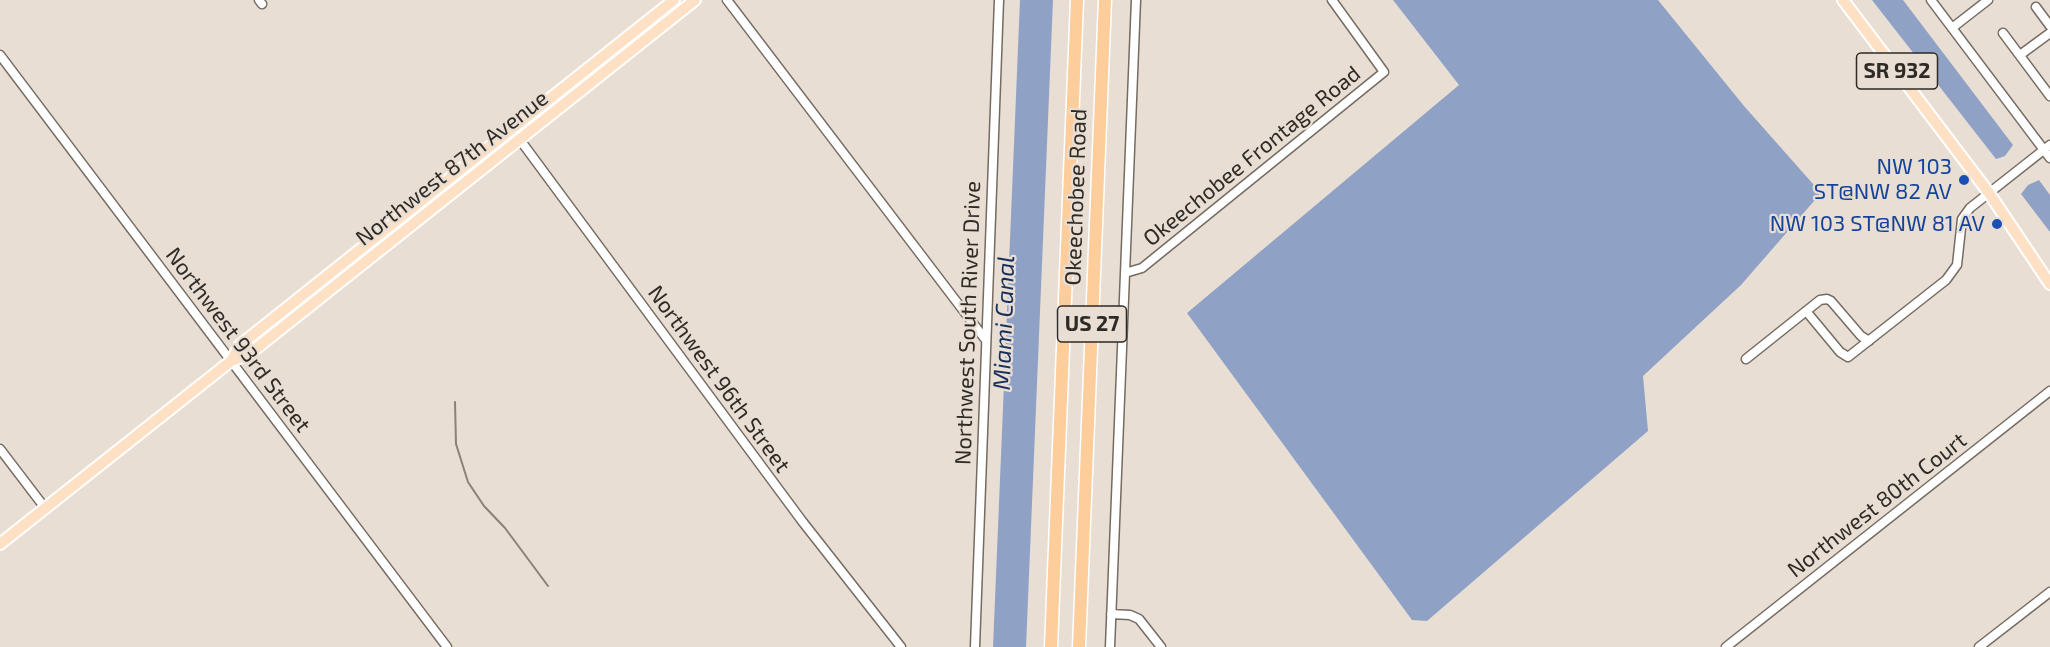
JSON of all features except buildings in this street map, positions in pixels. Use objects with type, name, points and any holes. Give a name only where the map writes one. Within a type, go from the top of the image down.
[{"type":"highway","name":"Okeechobee Road","points":[[1052,647],[1077,0]]},
{"type":"highway","name":"Okeechobee Road","points":[[1079,647],[1105,0]]},
{"type":"main road","name":"Northwest 87th Avenue","points":[[0,544],[231,361],[248,355],[694,0]]},
{"type":"main road","name":"SR 932","points":[[1842,0],[1989,193],[2050,284]]},
{"type":"main road","name":"Northwest 87th Avenue","points":[[231,361],[240,345],[512,129],[667,2]]},
{"type":"street","points":[[727,0],[985,339]]},
{"type":"street","name":"Northwest South River Drive","points":[[975,647],[999,0]]},
{"type":"street","name":"Okeechobee Frontage Road","points":[[1110,647],[1137,0]]},
{"type":"street","name":"Okeechobee Frontage Road","points":[[1125,273],[1142,268],[1384,72],[1332,0]]},
{"type":"street","points":[[1931,0],[2047,148],[2050,158]]},
{"type":"street","points":[[1952,28],[1988,0]]},
{"type":"street","points":[[2036,7],[2050,26]]},
{"type":"street","points":[[2003,33],[2050,96]]},
{"type":"street","points":[[2020,55],[2050,33]]},
{"type":"street","name":"Northwest 93rd Street","points":[[0,56],[447,647]]},
{"type":"street","name":"Northwest 96th Street","points":[[512,129],[802,521],[901,647]]},
{"type":"street","points":[[1806,311],[1840,352],[1848,357],[1946,280],[1957,266],[1962,219],[1970,208],[2047,148]]},
{"type":"street","points":[[1746,359],[1820,300],[1827,299],[1861,336],[1869,341]]},
{"type":"street","name":"Northwest 80th Court","points":[[1726,647],[2050,391]]},
{"type":"street","points":[[0,450],[45,508]]},
{"type":"street","points":[[1979,647],[2050,591]]},
{"type":"street","points":[[1111,614],[1137,618],[1161,647]]},
{"type":"water","points":[[1020,0],[1053,0],[1026,647],[993,647]]},
{"type":"water","points":[[1393,0],[1658,0],[1744,106],[1821,193],[1741,285],[1643,376],[1648,431],[1427,621],[1412,620],[1187,313],[1459,85]]},
{"type":"water","points":[[1872,0],[1903,0],[2013,145],[2005,156],[1996,159]]},
{"type":"water","points":[[2039,180],[2050,195],[2050,232],[2021,194],[2028,185]]},
{"type":"railway","points":[[455,402],[456,444],[468,482],[484,506],[505,528],[548,586]]},
{"type":"place","name":"NW 103 ST@NW 82 AV","points":[[1964,180]]},
{"type":"place","name":"NW 103 ST@NW 81 AV","points":[[1997,224]]},
{"type":"water label","name":"Miami Canal","points":[[1004,323]]}]
